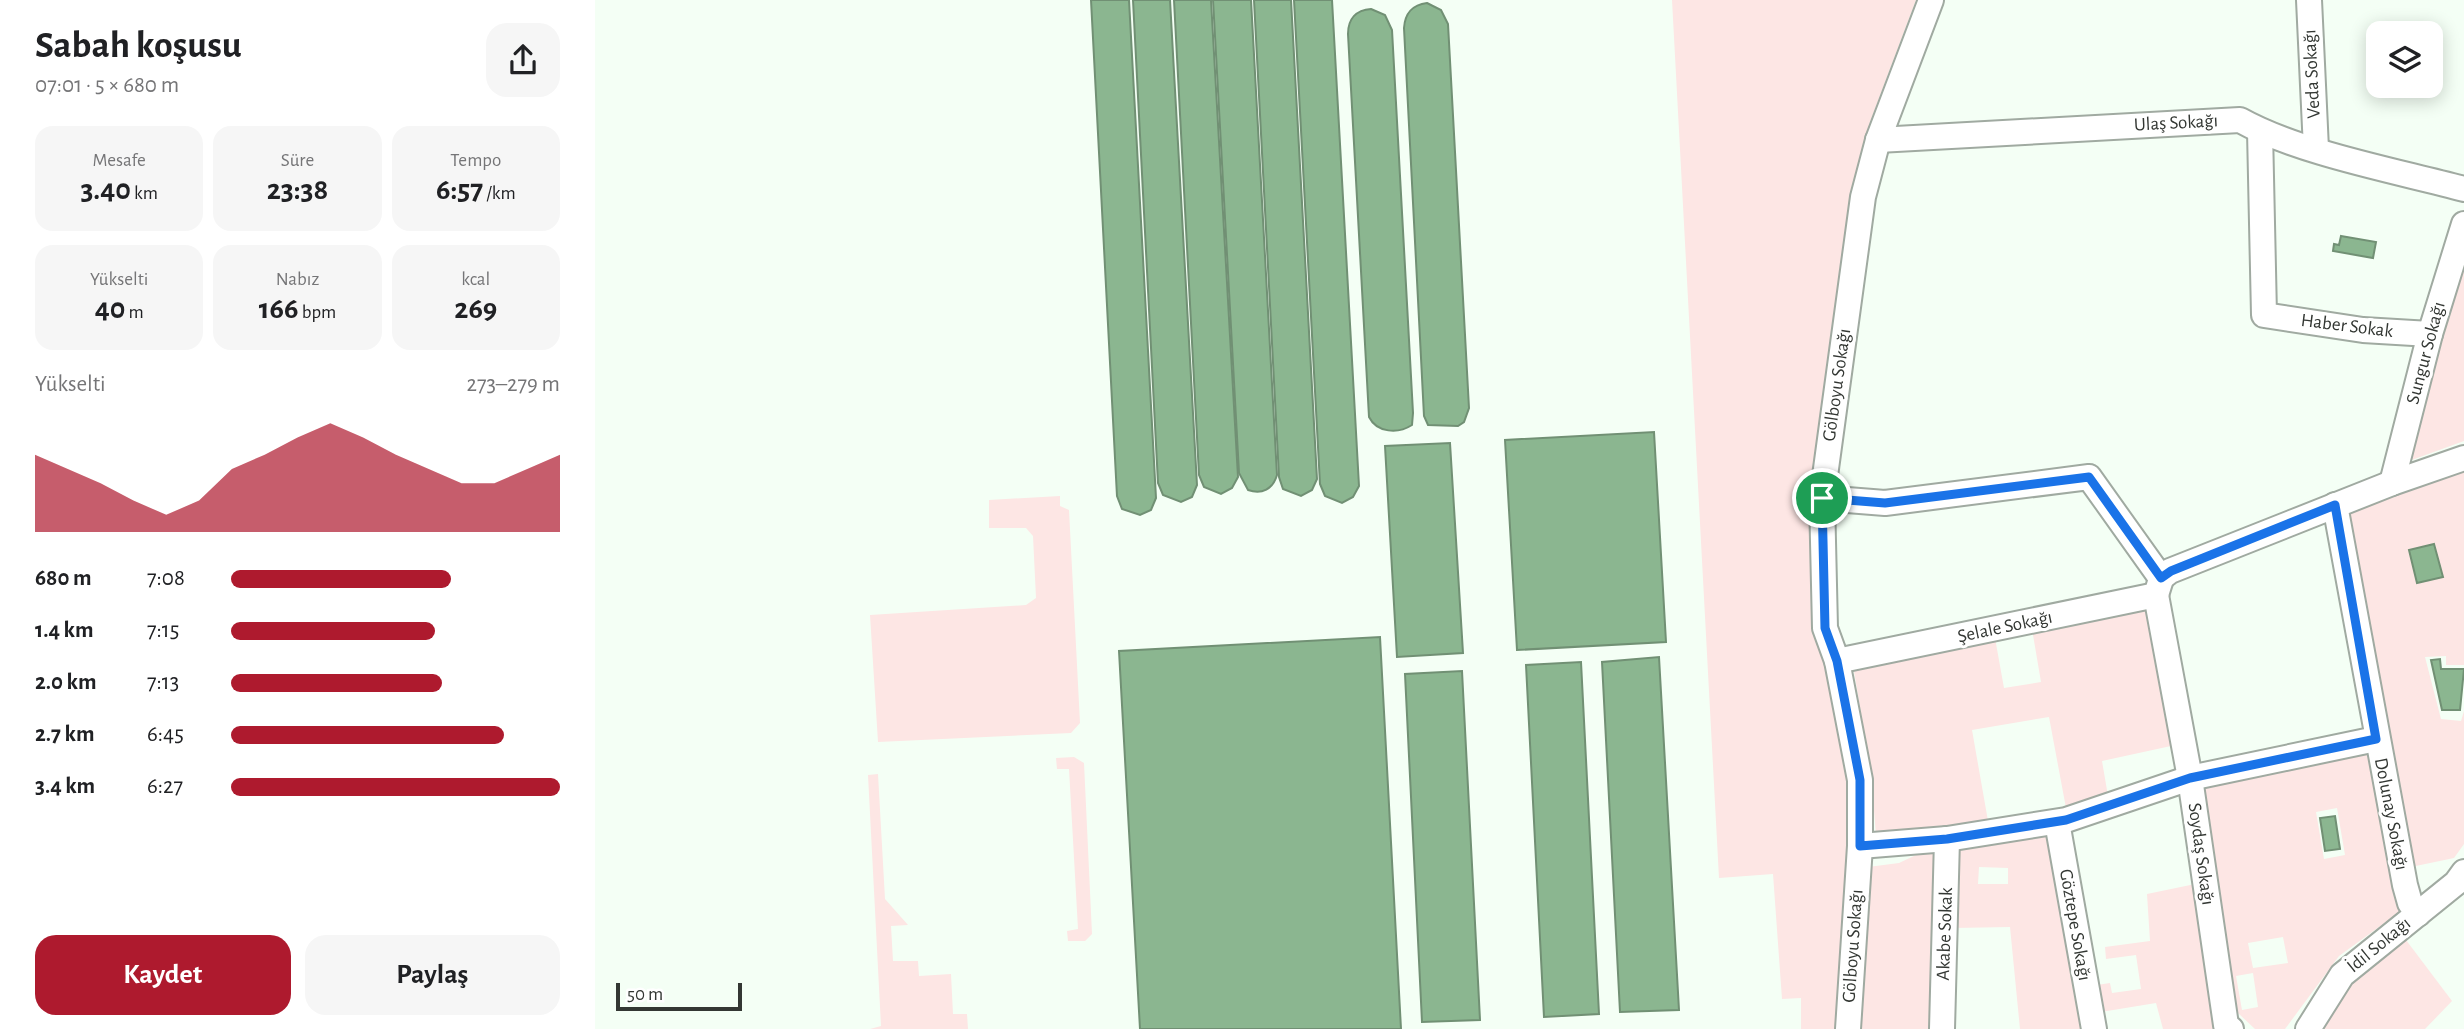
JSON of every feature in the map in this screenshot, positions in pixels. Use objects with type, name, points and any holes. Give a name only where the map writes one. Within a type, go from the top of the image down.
[{"type":"street","name":"Gölboyu Sokağı","points":[[1848,1029],[1860,846],[1860,780],[1837,661],[1825,628],[1822,498],[1863,197],[1878,140],[1931,0]]},
{"type":"street","name":"Veda Sokağı","points":[[2309,0],[2316,149]]},
{"type":"street","name":"Ulaş Sokağı","points":[[1878,140],[2240,120],[2260,131],[2316,149],[2464,189]]},
{"type":"street","name":"Haber Sokak","points":[[2260,131],[2264,315],[2363,330],[2430,334]]},
{"type":"street","name":"Sungur Sokağı","points":[[2392,483],[2430,334],[2464,224]]},
{"type":"street","name":"Şelale Sokağı","points":[[1837,661],[2159,586],[2171,571],[2392,483],[2464,458]]},
{"type":"street","points":[[1822,498],[1885,503],[2089,477],[2159,586]]},
{"type":"street","name":"Dolunay Sokağı","points":[[2335,505],[2376,739],[2407,894],[2418,914]]},
{"type":"street","name":"Soydaş Sokağı","points":[[2159,586],[2226,1025],[2231,1029]]},
{"type":"street","points":[[1860,846],[1947,839],[2057,822],[2190,778],[2376,739]]},
{"type":"street","name":"Göztepe Sokağı","points":[[2057,822],[2094,1029]]},
{"type":"street","name":"Akabe Sokak","points":[[1942,1029],[1947,839]]},
{"type":"street","name":"İdil Sokağı","points":[[2308,1029],[2342,975],[2456,883],[2464,872]]},
{"type":"shaded area","points":[[1091,0],[1129,0],[1156,498],[1151,510],[1140,515],[1122,509],[1117,496]]},
{"type":"shaded area","points":[[1133,0],[1170,0],[1197,485],[1192,497],[1181,502],[1163,495],[1158,483]]},
{"type":"shaded area","points":[[1174,0],[1211,0],[1238,477],[1232,488],[1221,494],[1204,487],[1199,475]]},
{"type":"shaded area","points":[[1213,0],[1251,0],[1277,475],[1270,487],[1258,492],[1248,490],[1239,473]]},
{"type":"shaded area","points":[[1254,0],[1291,0],[1317,479],[1312,490],[1301,496],[1283,489],[1279,477]]},
{"type":"shaded area","points":[[1294,0],[1332,0],[1359,486],[1353,497],[1342,503],[1325,496],[1320,484]]},
{"type":"shaded area","points":[[1672,0],[1916,0],[1870,122],[1850,197],[1812,494],[1826,665],[1848,780],[1853,850],[1839,1029],[1801,1029],[1801,998],[1782,999],[1773,874],[1719,878]]},
{"type":"shaded area","points":[[1427,3],[1441,10],[1448,24],[1469,408],[1464,422],[1458,426],[1428,425],[1424,416],[1404,28],[1410,11]]},
{"type":"shaded area","points":[[1371,9],[1385,15],[1392,30],[1413,413],[1412,425],[1394,431],[1382,429],[1369,417],[1348,34],[1349,24],[1354,16]]},
{"type":"shaded area","points":[[2341,236],[2376,242],[2373,258],[2333,251],[2334,244],[2339,245]]},
{"type":"shaded area","points":[[2464,252],[2464,441],[2409,461]]},
{"type":"shaded area","points":[[1654,432],[1666,642],[1517,650],[1505,440]]},
{"type":"shaded area","points":[[1450,443],[1463,653],[1397,657],[1385,446]]},
{"type":"shaded area","points":[[2464,471],[2464,665],[2446,665],[2446,656],[2425,657],[2441,719],[2461,721],[2464,711],[2464,844],[2454,858],[2411,867],[2344,513]]},
{"type":"shaded area","points":[[1060,496],[1060,506],[1069,510],[1080,723],[1071,733],[878,742],[870,615],[1026,605],[1036,598],[1033,536],[1026,528],[989,528],[989,500]]},
{"type":"shaded area","points":[[2434,544],[2443,577],[2417,583],[2409,550]]},
{"type":"shaded area","points":[[2137,604],[2148,611],[2171,746],[2102,761],[2108,796],[2066,808],[2049,717],[1972,730],[1988,821],[1955,828],[1876,835],[1871,774],[1853,665],[1995,638],[2004,688],[2041,682],[2032,629]]},
{"type":"shaded area","points":[[1380,637],[1401,1029],[1140,1029],[1119,651]]},
{"type":"shaded area","points":[[1659,657],[1679,1010],[1620,1012],[1602,662]]},
{"type":"shaded area","points":[[2440,659],[2441,669],[2464,669],[2460,710],[2442,710],[2431,660]]},
{"type":"shaded area","points":[[1581,662],[1599,1014],[1544,1017],[1526,665]]},
{"type":"shaded area","points":[[1462,671],[1480,1020],[1422,1022],[1405,674]]},
{"type":"shaded area","points":[[2373,751],[2401,911],[2339,956],[2285,1029],[2255,1029],[2238,1013],[2199,786]],"holes":[[[2337,808],[2345,855],[2324,859],[2316,812]],[[2283,937],[2288,963],[2253,968],[2248,943]],[[2253,973],[2258,1007],[2242,1010],[2236,976]]]},
{"type":"shaded area","points":[[1074,757],[1084,763],[1092,934],[1085,941],[1068,941],[1067,931],[1078,929],[1069,769],[1057,769],[1056,758]]},
{"type":"shaded area","points":[[878,774],[885,899],[908,925],[891,926],[893,961],[918,961],[919,976],[951,974],[953,1014],[967,1014],[968,1029],[870,1029],[881,1026],[868,775]]},
{"type":"shaded area","points":[[2335,816],[2340,849],[2325,851],[2320,818]]},
{"type":"shaded area","points":[[2051,833],[2087,1029],[2020,1029],[2010,927],[1953,928],[1955,850]],"holes":[[[1979,867],[2008,868],[2008,884],[1978,884]]]},
{"type":"shaded area","points":[[1935,846],[1936,1029],[1859,1029],[1868,867],[1899,863]]},
{"type":"shaded area","points":[[2200,883],[2222,1029],[2163,1029],[2156,1003],[2101,1012],[2097,985],[2110,983],[2112,993],[2141,989],[2136,955],[2106,959],[2105,947],[2150,941],[2147,894]]},
{"type":"shaded area","points":[[2406,940],[2452,1001],[2425,1029],[2319,1029],[2356,976]]},
{"type":"route","points":[[2089,477],[2161,578],[2171,571],[2335,505],[2376,739],[2190,778],[2066,820],[1947,839],[1860,846],[1860,780],[1837,661],[1825,628],[1822,498],[1885,503],[2089,477]]}]
